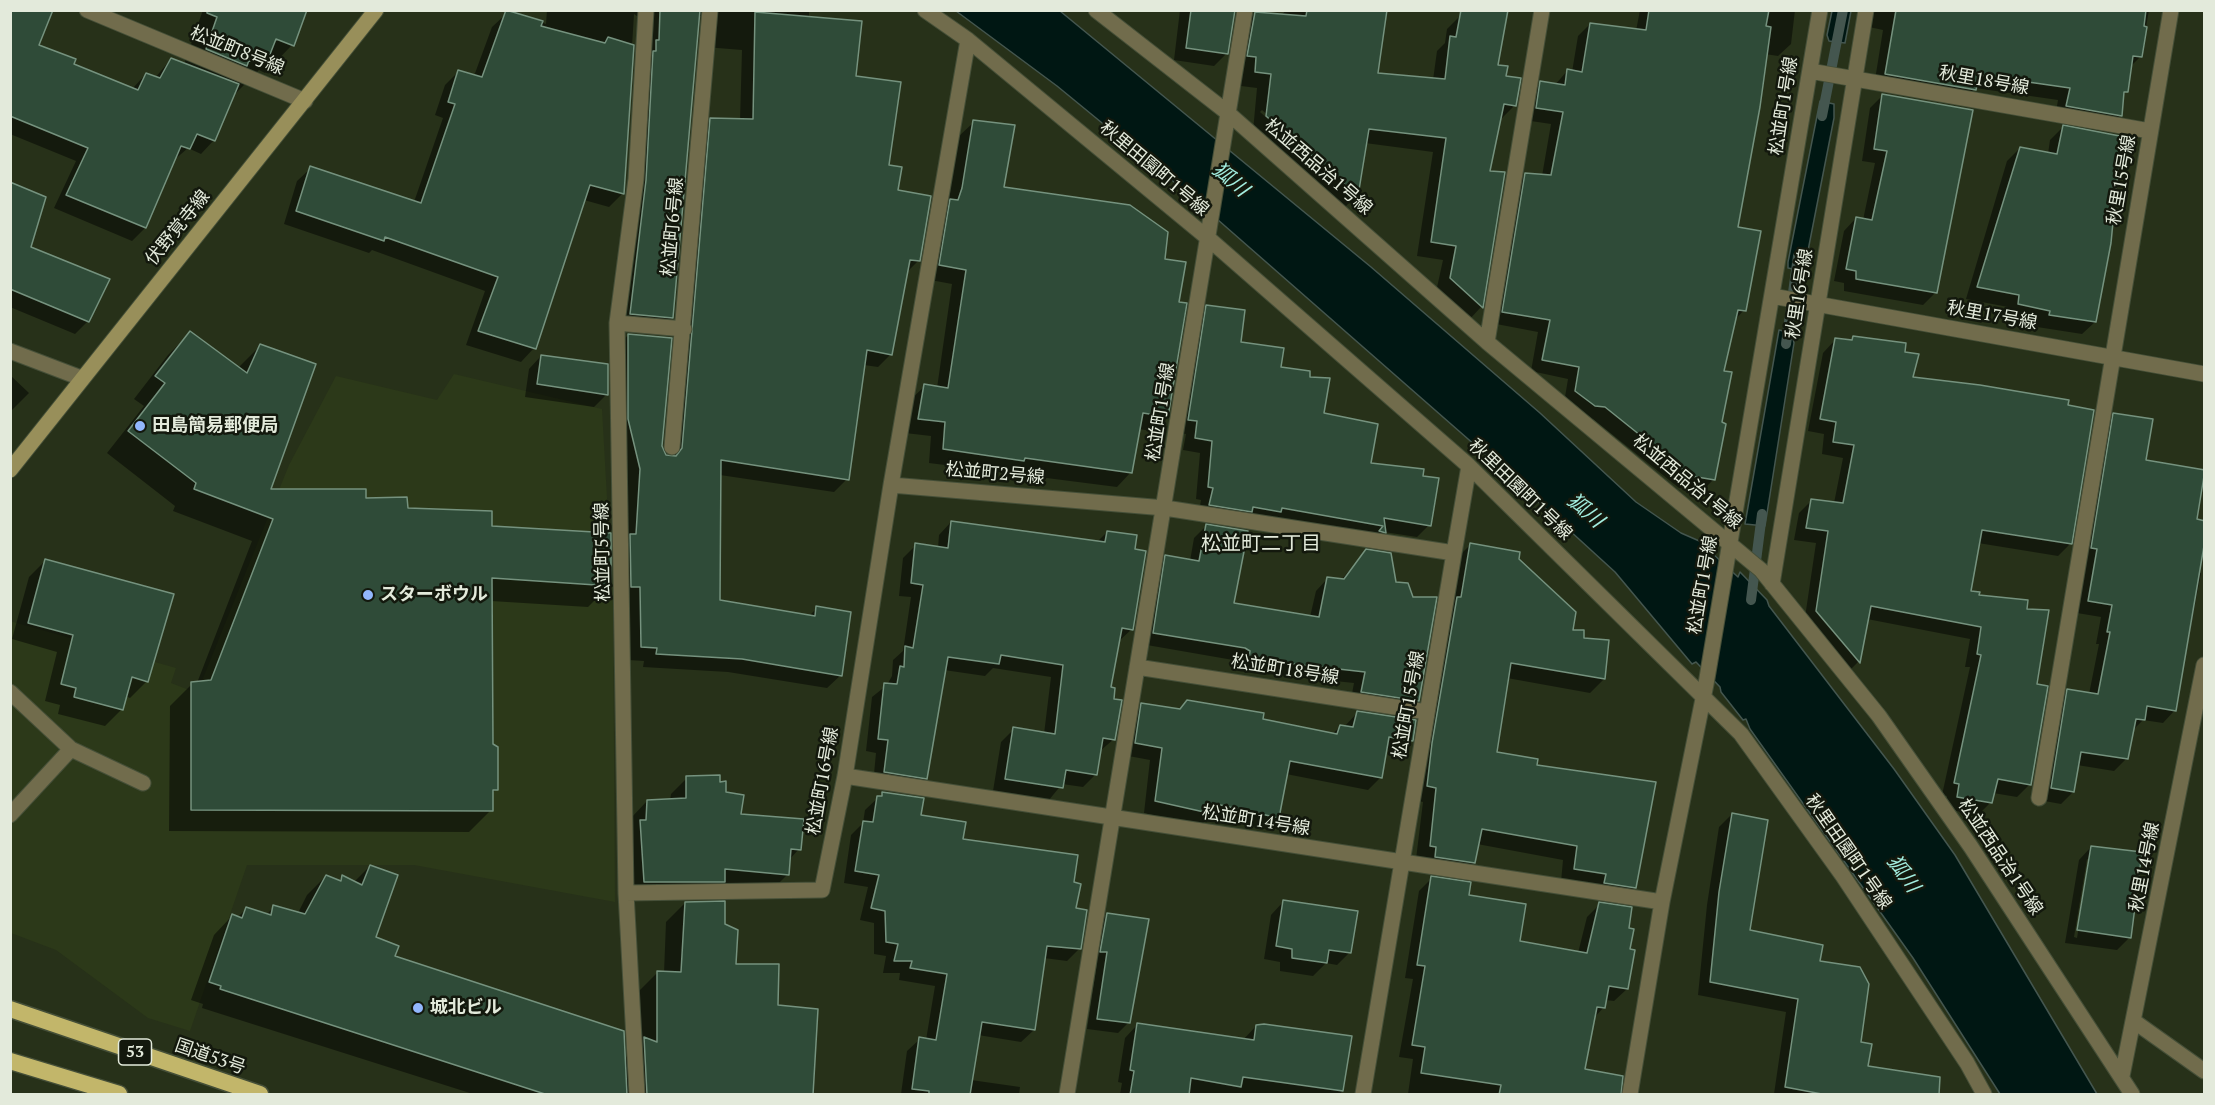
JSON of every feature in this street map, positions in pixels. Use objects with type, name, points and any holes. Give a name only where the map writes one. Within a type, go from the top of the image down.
[{"type":"highway","name":"国道53号","points":[[10,1009],[260,1095]]},
{"type":"highway","points":[[10,1061],[119,1095]]},
{"type":"main road","name":"伏野覚寺線","points":[[10,470],[376,10]]},
{"type":"street","name":"松並町8号線","points":[[87,10],[305,100]]},
{"type":"street","name":"松並町5号線","points":[[637,1095],[626,893],[617,323],[636,179],[646,10]]},
{"type":"street","name":"松並町6号線","points":[[672,447],[710,10]]},
{"type":"street","name":"秋里田園町1号線","points":[[925,10],[968,40],[1209,239],[1469,466],[1705,690],[1741,734],[1843,876],[1967,1063],[1984,1095]]},
{"type":"street","name":"松並西品治1号線","points":[[1096,10],[1487,342],[1761,570],[1879,716],[1971,847],[2122,1076],[2132,1095]]},
{"type":"street","name":"松並町1号線","points":[[1066,1095],[1110,818],[1165,508],[1245,10]]},
{"type":"street","points":[[1487,342],[1542,10]]},
{"type":"street","name":"松並町1号線","points":[[1630,1095],[1662,903],[1733,549],[1778,297],[1820,10]]},
{"type":"street","name":"秋里16号線","points":[[1772,585],[1866,10]]},
{"type":"street","name":"秋里15号線","points":[[2039,798],[2111,357],[2171,10]]},
{"type":"street","points":[[891,485],[968,40]]},
{"type":"street","name":"秋里18号線","points":[[1810,71],[2150,131]]},
{"type":"street","name":"秋里17号線","points":[[1778,297],[2205,374]]},
{"type":"street","points":[[617,323],[684,329]]},
{"type":"street","points":[[10,351],[81,378]]},
{"type":"street","points":[[1454,553],[1469,466]]},
{"type":"street","name":"松並町2号線","points":[[891,485],[1165,508],[1454,553]]},
{"type":"street","name":"松並町16号線","points":[[626,893],[822,890],[845,776],[891,485]]},
{"type":"street","name":"松並町15号線","points":[[1363,1095],[1454,553]]},
{"type":"street","name":"秋里14号線","points":[[2122,1076],[2135,1022],[2205,665]]},
{"type":"street","name":"松並町18号線","points":[[1137,667],[1427,712]]},
{"type":"street","points":[[10,692],[71,748],[143,783]]},
{"type":"street","points":[[11,813],[71,748]]},
{"type":"street","name":"松並町14号線","points":[[845,776],[1662,903]]},
{"type":"street","points":[[2135,1022],[2205,1071]]},
{"type":"shaded area","points":[[454,374],[602,409],[613,605],[615,902],[414,865],[247,865],[190,1031],[148,1018],[56,950],[11,933],[10,621],[176,668],[171,683],[197,693],[289,465],[336,376],[437,400]]},
{"type":"water","name":"狐川","points":[[956,11],[1060,11],[1371,267],[1540,413],[1636,502],[1681,533],[1713,547],[1713,554],[1738,577],[1740,572],[1767,600],[1769,606],[1894,769],[1955,855],[2097,1094],[2000,1094],[1913,958],[1750,729],[1746,719],[1743,720],[1721,692],[1720,687],[1696,662],[1692,664],[1615,572],[1500,467],[1185,191],[1057,86]]},
{"type":"water","points":[[1832,11],[1851,11],[1845,43],[1829,41],[1827,35]]},
{"type":"water","points":[[1820,101],[1834,104],[1834,118],[1804,271],[1788,268],[1788,262]]},
{"type":"water","points":[[1779,330],[1792,333],[1794,343],[1765,526],[1745,524]]},
{"type":"building","points":[[10,10],[53,10],[39,45],[76,59],[74,64],[138,90],[146,73],[160,78],[171,58],[239,84],[215,141],[197,134],[190,149],[181,146],[146,228],[66,195],[88,148],[10,116]]},
{"type":"building","points":[[207,10],[307,10],[294,46],[276,39],[265,67],[249,60],[247,66],[206,49],[217,17],[207,13]]},
{"type":"building","points":[[506,10],[543,21],[541,26],[605,43],[608,37],[634,45],[624,194],[590,185],[536,349],[478,331],[498,277],[385,237],[384,241],[296,211],[310,166],[421,203],[455,104],[448,102],[458,70],[482,77]]},
{"type":"building","points":[[660,10],[700,10],[673,318],[630,314],[646,180],[653,51],[656,51],[656,40],[659,40]]},
{"type":"building","points":[[1191,10],[1235,10],[1228,54],[1186,48]]},
{"type":"building","points":[[1307,10],[1387,10],[1378,73],[1445,79],[1450,36],[1456,37],[1461,10],[1508,10],[1498,65],[1508,66],[1506,76],[1521,78],[1516,106],[1504,104],[1490,171],[1505,172],[1483,308],[1450,278],[1456,246],[1431,242],[1446,138],[1369,129],[1358,196],[1266,116],[1271,74],[1255,72],[1256,57],[1247,56],[1255,12],[1306,16]]},
{"type":"building","points":[[1649,10],[1769,10],[1766,26],[1771,27],[1760,107],[1738,227],[1761,231],[1746,311],[1738,310],[1724,371],[1732,372],[1722,422],[1726,424],[1715,480],[1691,476],[1605,407],[1595,406],[1575,391],[1579,367],[1542,360],[1550,320],[1502,312],[1525,173],[1551,175],[1563,112],[1536,108],[1540,81],[1565,85],[1567,69],[1582,72],[1590,23],[1646,30]]},
{"type":"building","points":[[1896,10],[2146,10],[2144,26],[2147,27],[2142,57],[2133,56],[2128,92],[2124,92],[2122,116],[2066,106],[2070,88],[1979,75],[1976,90],[1885,74]]},
{"type":"building","points":[[755,12],[862,21],[856,76],[901,82],[889,165],[902,167],[898,190],[931,196],[920,261],[910,260],[892,355],[867,350],[849,480],[721,460],[720,600],[815,616],[816,606],[851,612],[842,676],[742,659],[656,654],[657,648],[641,647],[640,587],[631,587],[630,534],[636,534],[640,469],[628,419],[628,334],[672,338],[662,446],[666,455],[676,456],[682,448],[710,118],[753,119]]},
{"type":"building","points":[[1882,94],[1973,110],[1937,293],[1856,279],[1856,271],[1846,269],[1856,217],[1872,220],[1887,151],[1874,149]]},
{"type":"building","points":[[973,120],[1015,125],[1004,187],[1130,205],[1168,232],[1165,259],[1186,262],[1179,302],[1187,303],[1168,417],[1143,413],[1132,473],[943,449],[945,422],[918,419],[924,384],[948,388],[966,270],[939,265],[950,199],[958,200],[962,188]]},
{"type":"building","points":[[2063,125],[2120,136],[2119,153],[2122,153],[2110,221],[2113,222],[2111,243],[2096,322],[2049,315],[2050,311],[2018,304],[2019,295],[1977,287],[2020,147],[2057,154]]},
{"type":"building","points":[[10,182],[46,197],[31,247],[110,279],[89,322],[10,289]]},
{"type":"building","points":[[1206,305],[1245,310],[1241,342],[1284,348],[1281,367],[1310,371],[1310,377],[1330,378],[1324,413],[1378,424],[1371,463],[1424,469],[1423,476],[1439,478],[1431,526],[1384,518],[1386,533],[1379,531],[1383,526],[1282,508],[1281,512],[1253,507],[1252,512],[1209,505],[1213,488],[1208,487],[1212,441],[1195,438],[1197,421],[1188,420]]},
{"type":"building","name":"スターボウル","points":[[190,331],[247,373],[260,344],[316,364],[271,489],[366,489],[366,498],[407,497],[408,508],[492,511],[492,526],[611,533],[611,586],[492,578],[493,744],[498,747],[498,790],[493,790],[493,811],[191,810],[191,682],[211,680],[273,519],[194,489],[196,483],[128,431],[165,383],[155,376]]},
{"type":"building","points":[[1853,336],[1906,343],[1905,352],[1919,354],[1913,377],[1980,385],[2069,400],[2068,405],[2094,410],[2072,544],[1982,530],[1971,591],[1980,592],[1979,595],[2028,600],[2027,609],[2049,610],[2037,684],[2048,686],[2031,785],[1998,779],[1992,803],[1957,797],[1959,784],[1954,783],[1981,655],[1977,654],[1981,627],[1871,606],[1860,663],[1816,611],[1828,531],[1806,528],[1811,499],[1843,503],[1854,445],[1833,442],[1836,422],[1820,419],[1835,338],[1852,340]]},
{"type":"building","points":[[541,355],[608,364],[608,395],[537,384]]},
{"type":"building","points":[[2113,413],[2153,419],[2146,460],[2205,470],[2197,519],[2205,521],[2205,540],[2176,711],[2147,706],[2145,720],[2136,719],[2128,759],[2081,752],[2074,792],[2051,788],[2067,689],[2098,694],[2110,632],[2107,632],[2112,605],[2088,601],[2097,549],[2091,548]]},
{"type":"building","points":[[951,521],[1105,542],[1107,531],[1137,535],[1135,549],[1146,551],[1133,630],[1122,628],[1111,687],[1115,688],[1114,699],[1122,700],[1115,740],[1103,738],[1097,775],[1066,770],[1063,788],[1005,779],[1013,727],[1055,734],[1063,665],[1001,655],[999,664],[948,657],[927,779],[884,772],[888,740],[878,739],[884,683],[897,684],[900,666],[904,667],[905,646],[913,648],[923,585],[911,583],[915,543],[948,548]]},
{"type":"building","points":[[1206,524],[1248,531],[1234,603],[1319,617],[1327,577],[1344,579],[1366,549],[1391,553],[1396,582],[1408,583],[1413,597],[1437,597],[1419,701],[1361,692],[1365,672],[1249,659],[1250,651],[1245,648],[1153,633],[1165,555],[1199,561]]},
{"type":"building","points":[[1470,543],[1520,552],[1519,559],[1576,612],[1573,630],[1584,630],[1584,638],[1609,640],[1605,679],[1511,663],[1497,752],[1538,759],[1537,765],[1656,782],[1636,888],[1604,883],[1606,874],[1574,869],[1577,846],[1482,829],[1475,863],[1435,857],[1436,847],[1430,846],[1436,788],[1427,786],[1432,743],[1457,597],[1461,597]]},
{"type":"building","points":[[45,559],[174,594],[148,682],[132,677],[123,710],[74,697],[76,688],[61,684],[73,635],[28,623]]},
{"type":"building","points":[[1187,700],[1264,713],[1263,719],[1337,734],[1340,725],[1353,727],[1357,711],[1416,720],[1413,741],[1389,737],[1382,778],[1290,761],[1279,818],[1216,804],[1213,814],[1155,801],[1162,748],[1135,743],[1141,703],[1180,709]]},
{"type":"building","points":[[720,775],[720,782],[726,781],[726,792],[744,795],[741,814],[804,819],[801,850],[791,849],[789,875],[725,869],[725,882],[644,882],[640,820],[646,820],[647,800],[686,798],[686,776]]},
{"type":"building","points":[[882,792],[924,798],[921,815],[966,822],[963,839],[1078,855],[1074,882],[1081,884],[1076,908],[1087,910],[1081,949],[1047,946],[1035,1030],[982,1022],[970,1095],[929,1095],[929,1091],[912,1089],[919,1037],[936,1040],[947,974],[910,968],[912,961],[894,961],[898,944],[886,942],[885,911],[871,908],[879,875],[855,871],[863,821],[873,822],[877,796],[882,796]]},
{"type":"building","points":[[1732,813],[1768,820],[1750,930],[1823,945],[1820,961],[1860,967],[1869,984],[1861,1042],[1872,1044],[1868,1066],[1940,1077],[1939,1095],[1827,1095],[1785,1087],[1798,999],[1710,982],[1719,892]]},
{"type":"building","points":[[2091,846],[2142,852],[2131,938],[2077,930]]},
{"type":"building","name":"城北ビル","points":[[370,865],[398,875],[376,937],[399,946],[395,956],[624,1031],[627,1095],[548,1095],[220,989],[221,986],[209,982],[232,914],[242,918],[246,907],[271,915],[273,905],[305,914],[326,875],[341,881],[342,875],[362,885]]},
{"type":"building","points":[[1431,876],[1471,882],[1469,895],[1526,904],[1520,941],[1587,953],[1599,902],[1632,907],[1629,928],[1634,929],[1630,949],[1635,950],[1628,989],[1609,986],[1605,1008],[1597,1007],[1585,1069],[1623,1076],[1621,1095],[1499,1095],[1501,1085],[1421,1073],[1425,1047],[1412,1045],[1425,966],[1417,965]]},
{"type":"building","points":[[1283,900],[1358,911],[1351,953],[1329,950],[1327,963],[1292,958],[1292,949],[1276,946]]},
{"type":"building","points":[[725,901],[725,924],[738,930],[736,964],[779,964],[778,1005],[818,1009],[813,1095],[647,1095],[644,1037],[657,1042],[657,971],[681,972],[685,902]]},
{"type":"building","points":[[1107,913],[1149,919],[1130,1023],[1097,1019],[1107,952],[1100,952]]},
{"type":"building","points":[[1137,1023],[1254,1040],[1256,1025],[1264,1024],[1352,1036],[1343,1091],[1243,1077],[1241,1087],[1191,1078],[1189,1095],[1130,1095],[1134,1071],[1130,1070]]},
{"type":"waterway","points":[[1822,116],[1843,10]]},
{"type":"waterway","points":[[1786,344],[1798,256]]},
{"type":"waterway","points":[[1751,600],[1762,514]]},
{"type":"place","name":"田島簡易郵便局","points":[[140,426]]},
{"type":"place","name":"スターボウル","points":[[368,595]]},
{"type":"place","name":"城北ビル","points":[[418,1008]]},
{"type":"district","name":"松並町二丁目","points":[[1261,544]]}]
